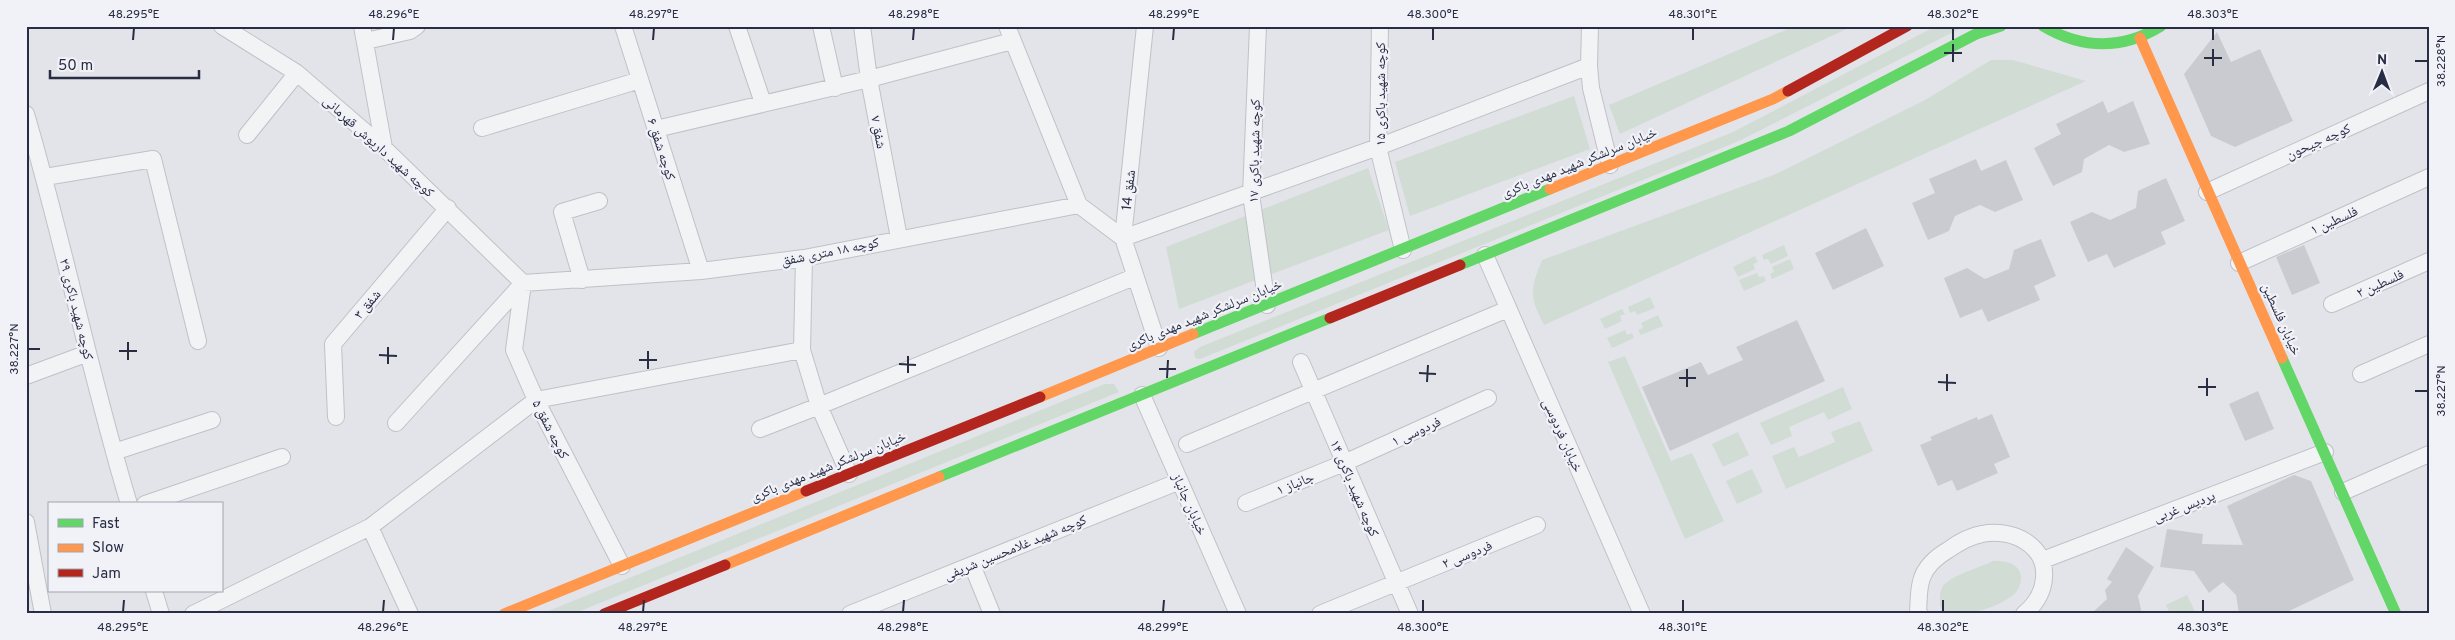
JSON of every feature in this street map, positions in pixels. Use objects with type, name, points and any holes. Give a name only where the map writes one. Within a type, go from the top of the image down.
[{"type":"main road","name":"خیابان سرلشکر شهید مهدی باکری","points":[[504,614],[1773,100],[1907,26]]},
{"type":"main road","points":[[604,614],[1789,131],[1976,34],[2001,26]]},
{"type":"main road","points":[[2043,26],[2056,36],[2088,45],[2120,44],[2152,34],[2161,26]]},
{"type":"main road","name":"خیابان فلسطین","points":[[2140,38],[2396,614]]},
{"type":"main road","points":[[1142,395],[1158,348]]},
{"type":"street","name":"کوچه شهید داریوش قهرمانی","points":[[222,26],[297,73],[384,148],[448,208],[523,283]]},
{"type":"street","points":[[384,148],[364,33],[410,31],[417,26]]},
{"type":"street","name":"کوچه شفق ۶","points":[[623,26],[701,271]]},
{"type":"street","points":[[737,26],[763,103]]},
{"type":"street","points":[[821,26],[834,88]]},
{"type":"street","name":"شفق ۷","points":[[862,26],[869,79],[899,238]]},
{"type":"street","name":"شفق 14","points":[[1145,26],[1123,238],[1158,348]]},
{"type":"street","name":"کوچه شهید باکری ۱۷","points":[[1258,26],[1251,194],[1267,304]]},
{"type":"street","name":"کوچه شهید باکری ۱۵","points":[[1380,26],[1378,147],[1403,250]]},
{"type":"street","points":[[1590,26],[1588,66],[1591,88],[1610,165]]},
{"type":"street","points":[[656,129],[869,79],[1009,34],[1079,205],[1123,238],[1251,194],[1588,66]]},
{"type":"street","points":[[247,135],[297,73]]},
{"type":"street","points":[[482,128],[640,80]]},
{"type":"street","name":"کوچه جیحون","points":[[2207,192],[2429,90]]},
{"type":"street","name":"کوچه شهید باکری ۲۹","points":[[26,114],[45,177],[88,353],[128,502]]},
{"type":"street","points":[[45,177],[153,158],[198,341]]},
{"type":"street","name":"فلسطین ۱","points":[[2239,262],[2429,177]]},
{"type":"street","points":[[582,280],[562,212],[599,201]]},
{"type":"street","name":"کوچه ۱۸ متری شفق","points":[[523,283],[701,271],[804,258],[899,238],[1079,205]]},
{"type":"street","name":"شفق ۳","points":[[336,417],[333,344],[448,208]]},
{"type":"street","name":"خیابان فردوسی","points":[[1485,255],[1642,614]]},
{"type":"street","points":[[804,258],[802,350],[819,406],[849,474]]},
{"type":"street","name":"فلسطین ۲","points":[[2332,304],[2429,261]]},
{"type":"street","points":[[760,429],[1134,277]]},
{"type":"street","points":[[396,423],[523,283]]},
{"type":"street","name":"کوچه شفق ۵","points":[[523,283],[514,350],[536,400],[622,566]]},
{"type":"street","points":[[1187,444],[1508,309]]},
{"type":"street","points":[[2361,374],[2429,344]]},
{"type":"street","points":[[193,614],[370,527],[536,400],[802,350]]},
{"type":"street","points":[[26,376],[88,353]]},
{"type":"street","name":"کوچه شهید باکری ۱۴","points":[[1301,362],[1410,614]]},
{"type":"street","name":"خیابان جانباز","points":[[1142,395],[1238,614]]},
{"type":"street","name":"فردوسی ۱","points":[[1344,463],[1488,398]]},
{"type":"street","points":[[114,452],[212,420]]},
{"type":"street","name":"پردیس غربی","points":[[2043,560],[2325,452]]},
{"type":"street","points":[[2343,492],[2429,454]]},
{"type":"street","points":[[151,502],[282,457]]},
{"type":"street","name":"جانباز ۱","points":[[1246,503],[1344,463]]},
{"type":"street","name":"کوچه شهید غلامحسین شریفی","points":[[850,614],[1180,481]]},
{"type":"street","points":[[26,522],[43,614]]},
{"type":"street","name":"فردوسی ۲","points":[[1320,614],[1537,525]]},
{"type":"street","points":[[370,527],[410,614]]},
{"type":"street","points":[[1917,613],[1922,576],[1940,554],[1958,543],[1983,534],[1999,533],[2017,536],[2027,541],[2043,560],[2044,580],[2039,598],[2024,614]]},
{"type":"street","points":[[972,565],[992,614]]},
{"type":"street","points":[[154,592],[161,614]]},
{"type":"shaded area","points":[[1795,26],[1853,26],[1620,134],[1609,105]]},
{"type":"shaded area","points":[[1936,26],[1965,26],[1739,141],[1200,359],[1195,358],[1194,352],[1200,347],[1733,132]]},
{"type":"shaded area","points":[[1991,60],[2013,60],[2086,81],[1544,325],[1536,307],[1533,293],[1533,286],[1542,260],[1776,174],[1925,100]]},
{"type":"shaded area","points":[[1574,96],[1590,149],[1410,216],[1395,162]]},
{"type":"shaded area","points":[[1368,168],[1389,230],[1179,309],[1166,247]]},
{"type":"shaded area","points":[[1784,245],[1788,256],[1771,264],[1768,259],[1764,260],[1762,255]]},
{"type":"shaded area","points":[[1755,256],[1758,262],[1753,264],[1755,269],[1738,277],[1733,267]]},
{"type":"shaded area","points":[[1790,259],[1794,269],[1772,279],[1770,274],[1774,272],[1772,267]]},
{"type":"shaded area","points":[[1757,273],[1759,277],[1764,276],[1766,281],[1744,291],[1739,280]]},
{"type":"shaded area","points":[[1650,297],[1655,308],[1637,315],[1635,311],[1630,313],[1628,307]]},
{"type":"shaded area","points":[[1622,309],[1625,314],[1620,316],[1622,321],[1605,329],[1600,319]]},
{"type":"shaded area","points":[[1658,315],[1663,326],[1641,335],[1638,330],[1643,328],[1641,323]]},
{"type":"shaded area","points":[[1625,330],[1627,335],[1632,333],[1634,338],[1612,348],[1607,338]]},
{"type":"shaded area","points":[[1625,356],[1671,461],[1692,453],[1724,521],[1685,539],[1608,362]]},
{"type":"shaded area","points":[[1105,384],[1114,384],[1119,392],[573,614],[541,614]]},
{"type":"shaded area","points":[[1843,387],[1852,409],[1828,420],[1824,412],[1789,427],[1792,436],[1771,445],[1760,423]]},
{"type":"shaded area","points":[[1860,421],[1873,451],[1786,489],[1772,456],[1794,447],[1799,457],[1835,442],[1831,432]]},
{"type":"shaded area","points":[[1738,432],[1749,455],[1723,467],[1712,444]]},
{"type":"shaded area","points":[[1752,469],[1763,492],[1737,504],[1726,481]]},
{"type":"shaded area","points":[[1993,561],[2010,563],[2019,570],[2021,579],[2016,593],[1997,605],[1980,610],[1955,614],[1946,613],[1940,606],[1940,593],[1943,586],[1959,575]]},
{"type":"shaded area","points":[[2187,595],[2196,614],[2170,614],[2166,605]]},
{"type":"building","points":[[2217,32],[2231,62],[2260,49],[2293,121],[2235,147],[2211,136],[2184,74]]},
{"type":"building","points":[[2103,101],[2108,113],[2133,101],[2150,144],[2124,152],[2109,145],[2084,159],[2082,172],[2053,186],[2034,148],[2061,134],[2056,124]]},
{"type":"building","points":[[1976,159],[1981,171],[2006,160],[2023,200],[1995,212],[1980,205],[1955,216],[1949,231],[1928,240],[1912,203],[1935,193],[1929,179]]},
{"type":"building","points":[[2166,178],[2185,221],[2161,232],[2166,244],[2114,268],[2107,254],[2088,262],[2070,222],[2092,212],[2110,220],[2136,208],[2138,191]]},
{"type":"building","points":[[1866,228],[1884,266],[1833,290],[1815,253]]},
{"type":"building","points":[[2041,239],[2056,276],[2034,286],[2040,300],[1988,322],[1982,309],[1960,318],[1944,278],[1967,268],[1985,279],[2009,269],[2014,250]]},
{"type":"building","points":[[2304,245],[2320,283],[2292,295],[2276,257]]},
{"type":"building","points":[[1797,320],[1825,381],[1670,451],[1642,387],[1701,362],[1708,375],[1743,360],[1736,347]]},
{"type":"building","points":[[2258,391],[2274,429],[2245,441],[2229,404]]},
{"type":"building","points":[[1992,414],[2010,457],[1994,464],[1998,473],[1957,491],[1952,480],[1938,486],[1920,445],[1932,440],[1930,437],[1977,417],[1978,420]]},
{"type":"building","points":[[2294,475],[2311,481],[2354,580],[2283,614],[2239,614],[2236,595],[2223,582],[2209,593],[2194,571],[2160,567],[2167,529],[2203,534],[2202,544],[2243,545],[2227,506]]},
{"type":"building","points":[[2126,547],[2154,567],[2138,596],[2142,614],[2091,614],[2107,599],[2105,590],[2112,582],[2107,579]]},
{"type":"traffic: fast","points":[[1460,265],[1789,131],[1976,34],[2001,26]]},
{"type":"traffic: fast","points":[[2043,26],[2072,39],[2102,44],[2132,39],[2161,26]]},
{"type":"traffic: fast","points":[[1193,334],[1550,189]]},
{"type":"traffic: fast","points":[[939,477],[1330,318]]},
{"type":"traffic: fast","points":[[2282,358],[2396,614]]},
{"type":"traffic: slow","points":[[2140,38],[2282,358]]},
{"type":"traffic: slow","points":[[1550,189],[1773,99],[1788,91]]},
{"type":"traffic: slow","points":[[1040,397],[1193,334]]},
{"type":"traffic: slow","points":[[725,565],[939,477]]},
{"type":"traffic: slow","points":[[504,614],[806,491]]},
{"type":"traffic: jam","points":[[1788,91],[1907,26]]},
{"type":"traffic: jam","points":[[1330,318],[1460,265]]},
{"type":"traffic: jam","points":[[806,491],[1040,397]]},
{"type":"traffic: jam","points":[[604,614],[725,565]]}]
